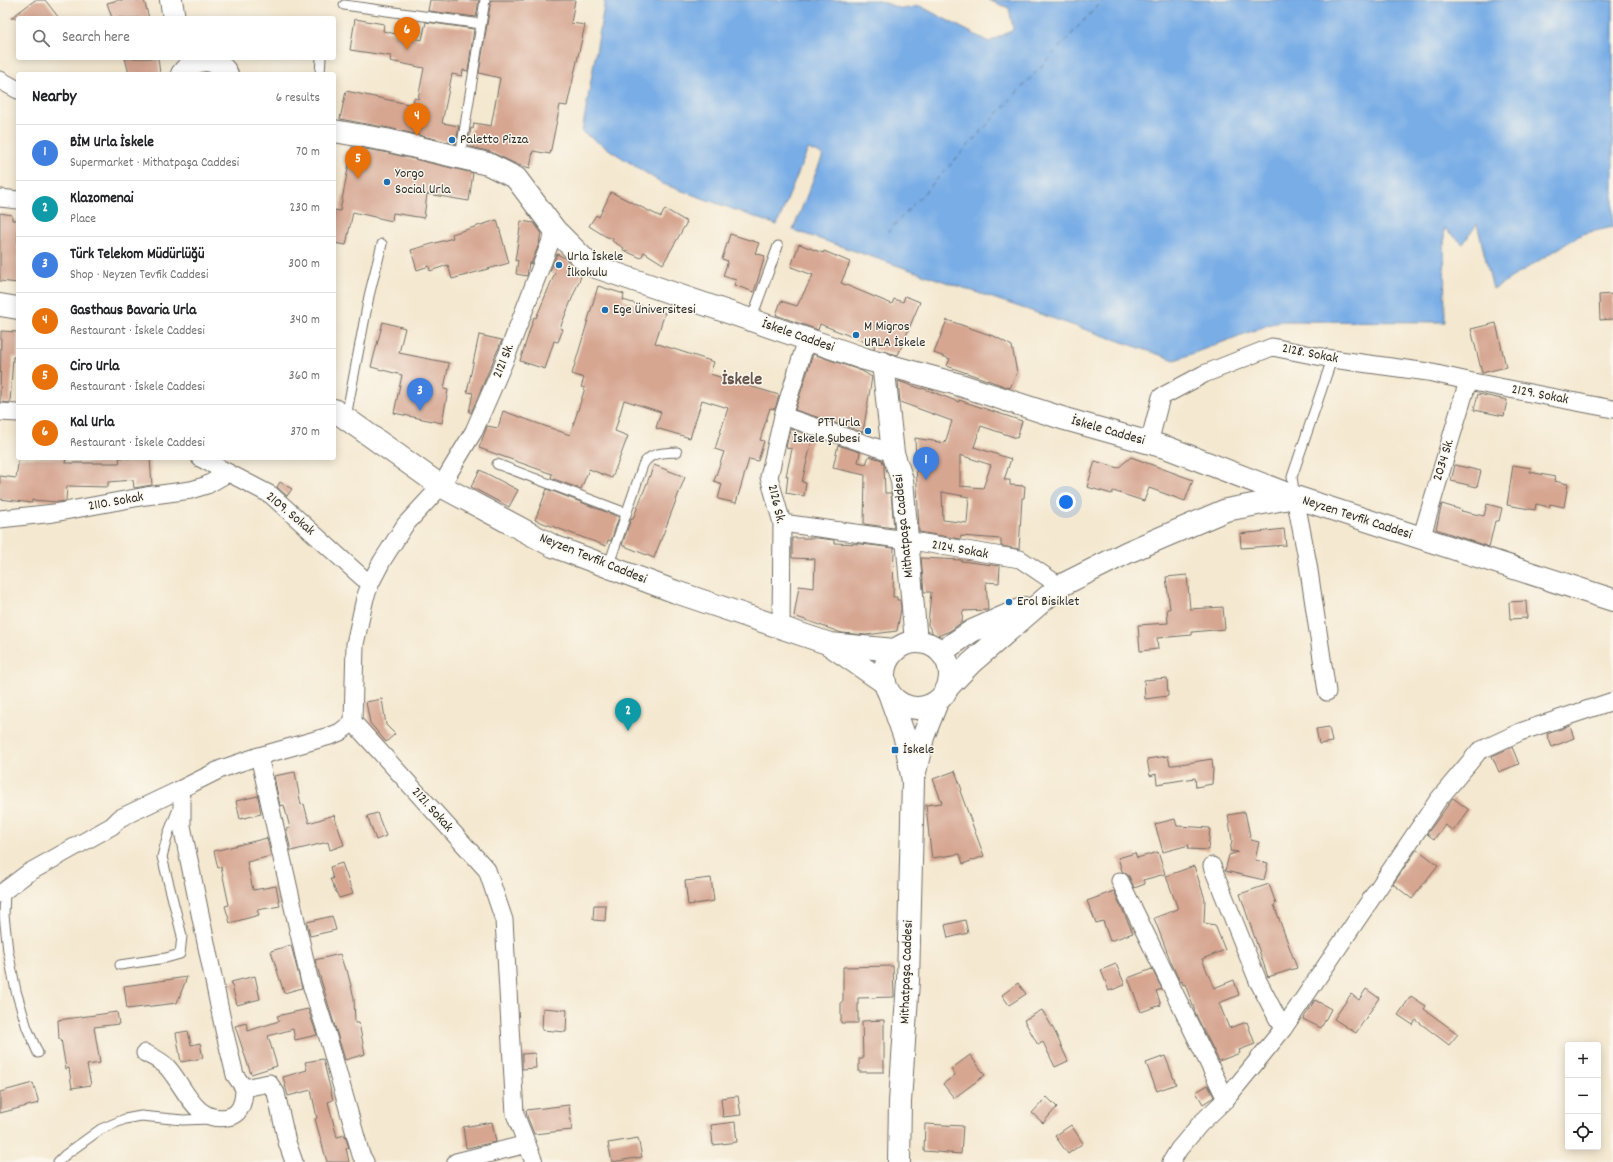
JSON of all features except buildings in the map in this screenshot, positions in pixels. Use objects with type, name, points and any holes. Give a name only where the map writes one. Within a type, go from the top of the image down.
[{"type":"street","points":[[171,0],[174,16]]},
{"type":"street","points":[[184,67],[192,63],[206,60],[219,64],[225,72]]},
{"type":"street","points":[[0,80],[16,89]]},
{"type":"street","name":"İskele Caddesi","points":[[336,131],[386,140],[488,164],[516,178],[554,230],[590,265],[865,359],[957,384],[1065,419],[1168,448],[1295,497]]},
{"type":"street","points":[[0,198],[16,200]]},
{"type":"street","name":"2121 Sk.","points":[[440,486],[474,431],[507,354],[554,230]]},
{"type":"street","points":[[0,305],[16,308]]},
{"type":"street","name":"2126 Sk.","points":[[781,627],[782,523],[769,477],[783,416],[807,339]]},
{"type":"street","name":"2128. Sokak","points":[[1149,443],[1155,395],[1272,347],[1332,359],[1428,372],[1468,381]]},
{"type":"street","name":"Mithatpaşa Caddesi","points":[[883,363],[893,453],[902,480],[916,642]]},
{"type":"street","name":"2129. Sokak","points":[[1468,381],[1613,409]]},
{"type":"street","name":"2034 Sk.","points":[[1421,539],[1468,381]]},
{"type":"street","points":[[0,412],[16,413]]},
{"type":"street","name":"Neyzen Tevfik Caddesi","points":[[340,414],[440,486],[553,546],[676,592],[830,644]]},
{"type":"street","points":[[783,416],[893,453]]},
{"type":"street","name":"2109. Sokak","points":[[204,460],[271,495],[363,578],[371,582]]},
{"type":"street","name":"2110. Sokak","points":[[0,519],[54,513],[146,496],[191,490],[207,485],[228,473]]},
{"type":"street","points":[[3,892],[35,869],[112,826],[120,818],[180,796],[221,769],[259,756],[333,735],[340,732],[353,722],[355,644],[365,598],[371,582],[405,525],[440,486]]},
{"type":"street","points":[[1295,497],[1308,564],[1327,692]]},
{"type":"street","name":"Neyzen Tevfik Caddesi","points":[[943,694],[971,662],[1060,586],[1128,552],[1226,510],[1295,497],[1613,600]]},
{"type":"street","name":"2124. Sokak","points":[[782,523],[906,540],[1020,559],[1060,586]]},
{"type":"street","name":"Neyzen Tevfik Caddesi","points":[[942,652],[972,631],[1043,600]]},
{"type":"street","points":[[916,642],[930,644],[942,652],[947,659],[951,677],[923,737],[913,781],[905,738],[887,688],[884,674],[889,657],[895,650],[909,643],[916,642]]},
{"type":"street","points":[[830,644],[895,650]]},
{"type":"street","points":[[830,644],[887,688],[896,701],[906,706],[916,708],[927,707],[943,694]]},
{"type":"street","points":[[1171,1162],[1179,1149],[1200,1124],[1226,1099],[1283,1028],[1438,800],[1479,751],[1520,732],[1613,701]]},
{"type":"street","name":"2121. Sokak","points":[[353,722],[487,870],[504,920],[515,1114],[534,1162]]},
{"type":"street","points":[[259,756],[309,978],[327,1034],[361,1154],[365,1162]]},
{"type":"street","name":"Mithatpaşa Caddesi","points":[[899,1162],[900,1102],[908,981],[913,781]]},
{"type":"street","points":[[145,1053],[161,1061],[168,1067],[186,1095],[198,1109],[216,1118],[233,1116],[238,1111],[242,1104],[244,1088],[235,1075],[224,1030],[182,826],[180,796]]},
{"type":"street","points":[[1212,866],[1258,981],[1283,1028]]},
{"type":"street","points":[[1120,881],[1226,1099]]},
{"type":"street","points":[[244,1088],[269,1083],[276,1093],[287,1142],[294,1162]]},
{"type":"street","points":[[456,1162],[527,1144]]},
{"type":"lane","points":[[460,157],[485,0]]},
{"type":"lane","points":[[344,5],[481,24]]},
{"type":"lane","points":[[320,72],[321,60]]},
{"type":"lane","points":[[340,414],[382,244]]},
{"type":"lane","points":[[751,320],[778,246]]},
{"type":"lane","points":[[1295,497],[1292,477],[1332,359]]},
{"type":"lane","points":[[608,567],[642,465],[646,458],[654,454],[677,452]]},
{"type":"lane","points":[[497,464],[626,513]]},
{"type":"lane","points":[[120,964],[166,958],[180,954],[182,936],[162,857],[180,796]]},
{"type":"lane","points":[[3,892],[8,951],[20,1005],[27,1028],[38,1053]]},
{"type":"lane","points":[[58,1162],[65,1154],[101,1129],[125,1119],[141,1116],[182,1120],[216,1118]]},
{"type":"water","points":[[605,0],[877,0],[902,9],[920,6],[989,42],[1013,30],[1009,8],[988,0],[1613,0],[1613,227],[1582,234],[1493,289],[1477,224],[1463,244],[1444,228],[1445,322],[1279,321],[1175,360],[793,230],[823,155],[808,149],[777,225],[663,184],[582,132]]},
{"type":"ferry route","points":[[887,233],[1103,0]]},
{"type":"place","name":"Kal Urla","points":[[407,50]]},
{"type":"place","name":"Gasthaus Bavaria Urla","points":[[417,136]]},
{"type":"place","name":"Paletto Pizza","points":[[452,140]]},
{"type":"place","name":"Ciro Urla","points":[[358,179]]},
{"type":"place","name":"Yorgo Social Urla","points":[[387,182]]},
{"type":"place","name":"Urla İskele İlkokulu","points":[[559,265]]},
{"type":"place","name":"Ege Üniversitesi","points":[[605,310]]},
{"type":"place","name":"M Migros URLA İskele","points":[[856,335]]},
{"type":"place","name":"Türk Telekom Müdürlüğü","points":[[420,411]]},
{"type":"place","name":"PTT Urla İskele Şubesi","points":[[868,431]]},
{"type":"place","name":"BİM Urla İskele","points":[[926,480]]},
{"type":"place","name":"Erol Bisiklet","points":[[1009,602]]},
{"type":"place","name":"Klazomenai","points":[[628,731]]},
{"type":"place","name":"İskele","points":[[895,750]]},
{"type":"district","name":"İskele","points":[[742,380]]}]
